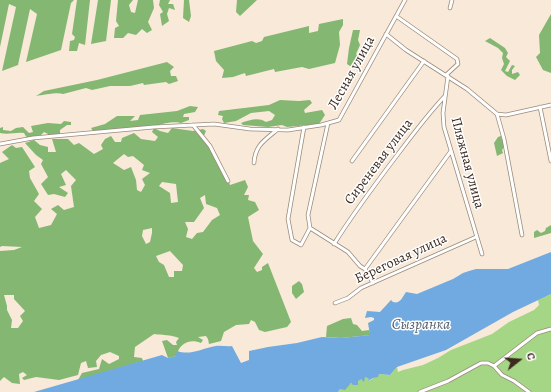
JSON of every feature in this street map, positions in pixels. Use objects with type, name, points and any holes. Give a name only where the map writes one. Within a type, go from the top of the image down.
[{"type":"street","name":"Лесная улица","points":[[304,127],[288,219],[292,240],[301,245],[310,228],[308,215],[328,123],[340,120],[405,0]]},
{"type":"street","points":[[450,8],[452,0]]},
{"type":"street","points":[[396,16],[457,59],[458,64],[447,75]]},
{"type":"street","points":[[386,34],[406,50],[467,89],[497,114],[506,115],[551,105]]},
{"type":"street","points":[[352,161],[424,61]]},
{"type":"street","name":"Пляжная улица","points":[[447,75],[443,113],[444,127],[482,254]]},
{"type":"street","name":"Сиреневая улица","points":[[334,244],[349,219],[433,109],[445,96]]},
{"type":"street","points":[[540,107],[551,161]]},
{"type":"street","points":[[497,114],[504,139],[522,235]]},
{"type":"street","points":[[0,144],[33,138],[193,125],[214,124],[250,129],[288,130],[328,123]]},
{"type":"street","points":[[193,125],[210,146],[228,181]]},
{"type":"street","points":[[254,163],[254,153],[261,143],[278,129]]},
{"type":"street","points":[[365,269],[451,151]]},
{"type":"street","points":[[310,228],[348,252],[360,266],[365,269],[373,283]]},
{"type":"street","name":"Береговая улица","points":[[335,303],[348,298],[361,288],[476,237]]},
{"type":"street","points":[[494,366],[537,333],[551,329]]},
{"type":"street","points":[[420,392],[448,381],[481,363],[488,363],[494,366],[502,375],[514,381],[529,392]]},
{"type":"green space","points":[[0,0],[74,0],[71,3],[61,50],[26,62],[37,14],[30,9],[18,65],[2,71],[16,7],[9,4],[0,47]]},
{"type":"green space","points":[[77,0],[90,0],[85,45],[79,43],[77,51],[69,51],[70,41],[74,40],[75,37],[72,34]]},
{"type":"green space","points":[[98,0],[111,0],[106,41],[91,44]]},
{"type":"green space","points":[[118,0],[133,0],[129,5],[131,12],[135,13],[138,0],[153,0],[154,8],[148,22],[152,30],[147,33],[142,29],[136,35],[128,33],[123,38],[114,38],[115,28],[119,26],[116,21]]},
{"type":"green space","points":[[160,0],[170,0],[168,4],[173,4],[175,10],[169,8],[167,14],[169,21],[162,26],[160,14],[163,12],[159,5]]},
{"type":"green space","points":[[184,0],[189,0],[191,16],[189,22],[183,18]]},
{"type":"green space","points":[[237,0],[257,0],[240,16],[236,12]]},
{"type":"green space","points":[[551,14],[551,73],[543,70],[536,57],[540,53],[539,35]]},
{"type":"green space","points":[[343,19],[343,25],[339,32],[340,45],[335,63],[309,69],[302,67],[275,72],[274,69],[246,76],[245,73],[233,77],[222,78],[224,70],[216,61],[214,51],[252,41],[256,43],[262,41],[264,37],[309,26],[309,33],[318,31],[319,24]]},
{"type":"green space","points":[[353,30],[360,30],[358,40],[360,45],[356,54],[359,57],[358,64],[350,66],[347,64]]},
{"type":"green space","points":[[490,38],[505,48],[508,53],[506,57],[510,61],[505,71],[508,72],[512,65],[515,66],[512,70],[512,74],[518,72],[520,75],[515,80],[507,76],[501,70],[504,64],[502,58],[503,53],[498,48],[485,41]]},
{"type":"green space","points":[[167,62],[174,67],[170,71],[171,76],[176,76],[178,81],[169,84],[166,82],[144,85],[143,83],[130,86],[110,86],[92,90],[86,88],[63,94],[54,93],[36,96],[44,91],[97,80]]},
{"type":"green space","points":[[280,100],[310,100],[312,103],[304,110],[305,113],[322,110],[325,115],[319,124],[268,127],[243,125],[241,123],[254,120],[263,120],[266,122],[272,120],[275,115],[269,111],[251,113],[236,121],[224,123],[222,119],[223,116],[218,115],[219,111],[269,105]]},
{"type":"green space","points":[[190,106],[198,107],[195,112],[184,114],[183,117],[189,117],[189,120],[181,123],[173,122],[157,126],[93,131],[91,128],[105,124],[117,116],[135,116],[130,121],[138,120],[140,115],[177,111]]},
{"type":"green space","points":[[64,121],[71,122],[71,125],[67,125],[60,130],[60,134],[48,137],[48,134],[44,132],[41,135],[27,138],[24,133],[0,133],[0,128],[3,127],[3,130],[11,131],[16,128],[23,127],[29,133],[33,132],[31,126],[48,123],[61,124]]},
{"type":"green space","points":[[154,128],[168,133],[172,128],[193,131],[203,129],[206,131],[203,138],[227,176],[230,185],[245,180],[248,187],[244,195],[249,195],[248,200],[255,202],[259,210],[248,217],[253,241],[263,254],[254,268],[257,272],[262,270],[262,267],[268,263],[291,322],[287,327],[265,332],[259,330],[255,322],[251,320],[249,324],[236,325],[224,332],[221,341],[209,344],[206,336],[198,337],[203,340],[201,343],[193,341],[185,343],[180,348],[177,356],[168,358],[162,341],[167,340],[173,345],[177,345],[176,342],[179,338],[154,334],[135,347],[134,357],[142,358],[143,361],[78,380],[82,373],[99,369],[102,359],[109,364],[119,359],[119,356],[110,352],[101,355],[96,361],[97,367],[88,368],[86,361],[81,363],[78,375],[59,380],[36,377],[24,380],[22,378],[27,375],[23,372],[19,374],[20,384],[12,383],[4,377],[0,381],[0,251],[14,250],[22,247],[0,247],[0,163],[9,159],[2,152],[12,145],[16,148],[22,147],[35,167],[29,171],[30,178],[39,194],[34,201],[42,209],[35,217],[39,228],[51,225],[57,214],[51,209],[58,205],[64,210],[74,207],[71,186],[76,180],[66,170],[61,174],[66,185],[59,187],[68,193],[65,197],[54,194],[48,195],[41,184],[48,177],[41,164],[43,160],[25,143],[34,140],[40,145],[48,147],[48,152],[56,152],[52,139],[68,139],[74,145],[79,143],[94,154],[103,149],[101,145],[105,139],[111,136],[115,142],[121,142],[122,138],[134,133],[141,139],[155,141],[158,137],[152,132]],"holes":[[[124,154],[128,157],[133,156],[144,165],[142,170],[150,173],[142,179],[145,185],[141,192],[137,190],[136,180],[131,167],[124,170],[113,163]],[[162,182],[176,184],[178,202],[171,203],[170,193],[159,186]],[[205,195],[206,204],[217,208],[220,215],[212,220],[203,232],[197,233],[192,239],[186,237],[188,229],[185,222],[194,222],[204,208],[200,198]],[[152,228],[150,242],[146,244],[142,236],[143,230]],[[170,251],[183,265],[182,271],[174,271],[174,277],[169,277],[164,265],[159,262],[156,256]],[[4,295],[14,295],[14,299],[25,311],[20,316],[23,321],[18,328],[11,328],[12,320],[7,310]]]},
{"type":"green space","points":[[501,136],[504,147],[502,150],[503,153],[497,156],[494,143],[498,137]]},
{"type":"green space","points":[[551,225],[551,233],[534,238],[534,232],[537,230],[541,233]]},
{"type":"green space","points":[[299,281],[302,284],[304,292],[296,299],[292,293],[292,286]]},
{"type":"green space","points":[[551,294],[551,392],[338,392],[340,389],[365,377],[369,379],[369,381],[379,374],[390,375],[397,367],[398,372],[423,365],[451,350],[492,334],[509,322],[534,310],[539,305],[538,300]]},
{"type":"green space","points":[[351,318],[353,324],[357,325],[362,331],[369,330],[371,335],[341,338],[326,337],[327,326],[343,319]]},
{"type":"water","name":"Сызранка","points":[[551,252],[551,294],[513,312],[446,350],[397,367],[390,375],[379,374],[378,377],[368,381],[369,379],[365,377],[364,382],[361,379],[358,381],[358,385],[353,385],[351,383],[345,390],[340,389],[338,392],[34,392],[162,355],[168,358],[176,356],[177,351],[187,353],[216,346],[232,346],[241,363],[249,360],[249,351],[322,337],[341,338],[370,335],[368,323],[374,320],[374,318],[365,318],[367,311],[380,312],[391,300],[393,302],[399,301],[406,292],[417,294],[453,279],[463,273],[476,269],[508,269]]}]
